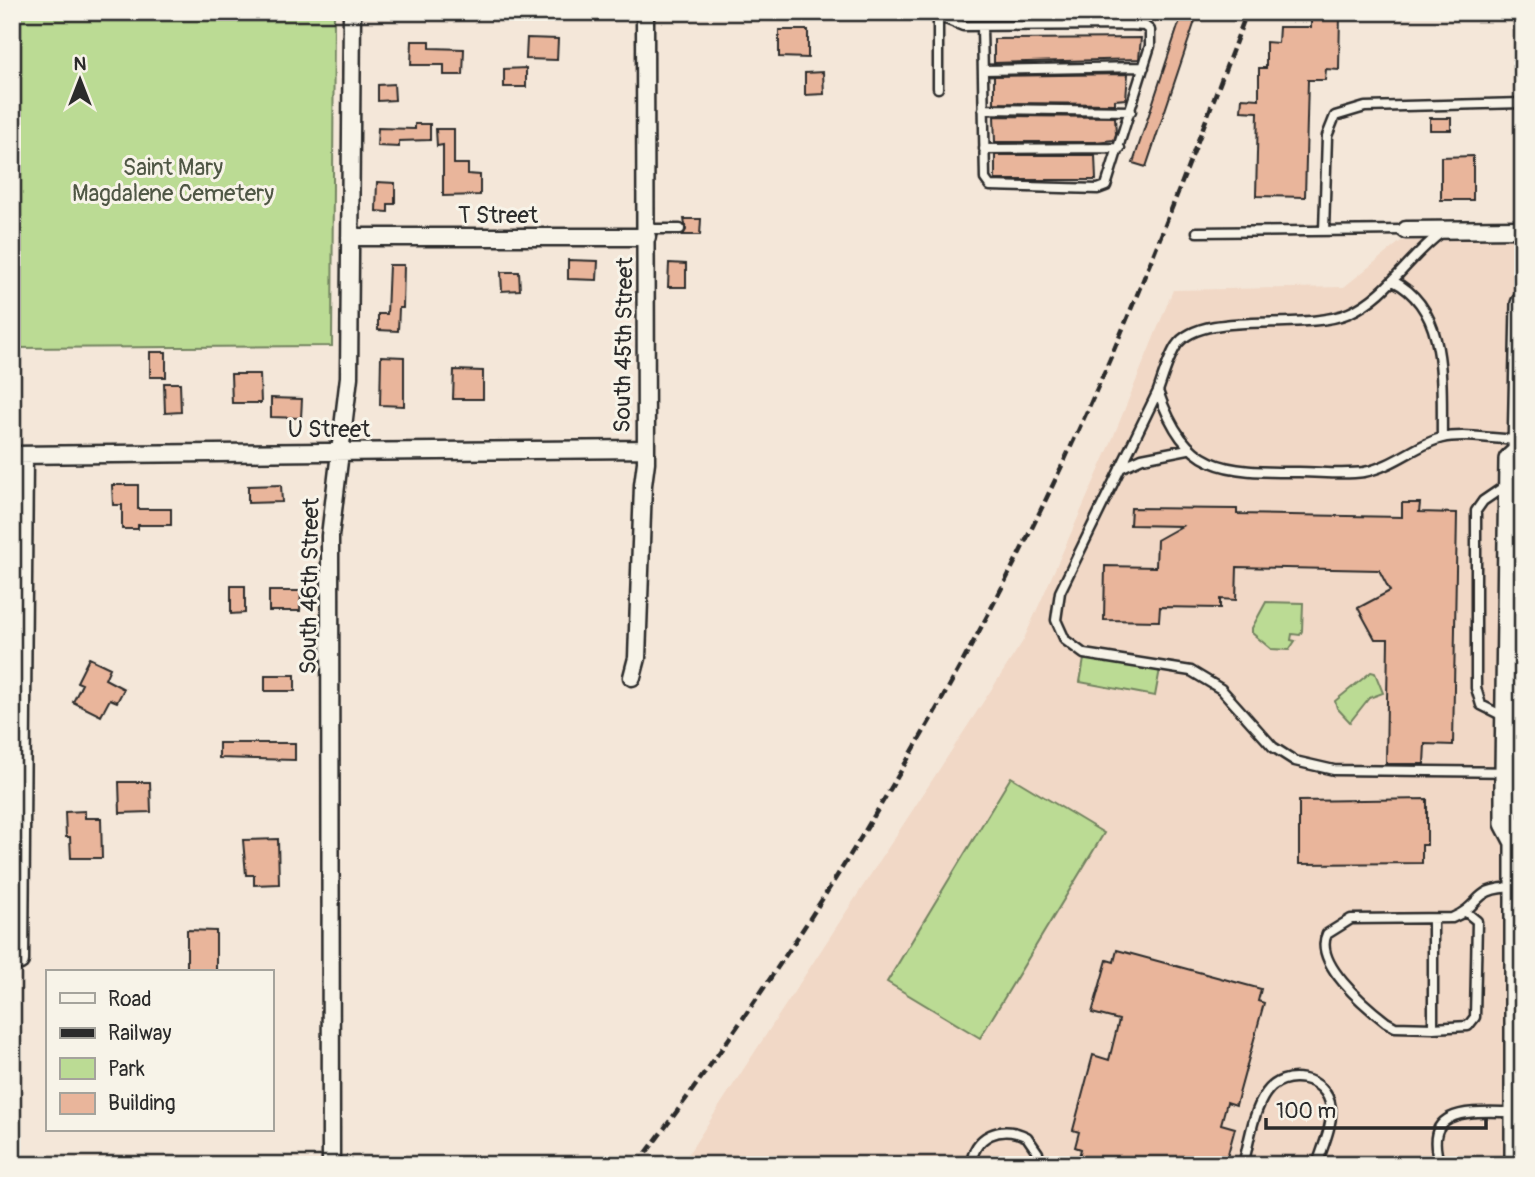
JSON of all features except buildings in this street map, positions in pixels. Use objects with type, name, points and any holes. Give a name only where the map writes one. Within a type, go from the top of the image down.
[{"type":"street","name":"South 46th Street","points":[[330,1163],[330,536],[349,377],[352,12]]},
{"type":"street","name":"South 45th Street","points":[[632,677],[637,658],[645,449],[645,12]]},
{"type":"street","points":[[1406,230],[1523,229]]},
{"type":"street","name":"T Street","points":[[350,237],[647,233]]},
{"type":"street","points":[[1517,1165],[1520,833],[1507,823],[1515,772],[1507,718],[1515,659],[1516,541],[1510,482],[1511,460],[1522,447],[1523,304]]},
{"type":"street","name":"U Street","points":[[18,455],[645,449]]},
{"type":"street","points":[[18,455],[20,961]]},
{"type":"lane","points":[[938,88],[937,14],[964,26],[982,26],[1145,26],[1150,30],[1150,46],[1106,186],[1098,190],[990,186],[985,179],[982,26]]},
{"type":"lane","points":[[983,70],[1144,67]]},
{"type":"lane","points":[[1324,231],[1327,136],[1335,116],[1365,107],[1523,103]]},
{"type":"lane","points":[[983,109],[1131,111]]},
{"type":"lane","points":[[984,149],[1120,148]]},
{"type":"lane","points":[[647,233],[680,229]]},
{"type":"lane","points":[[1197,232],[1406,230]]},
{"type":"lane","points":[[1446,230],[1424,245],[1393,281],[1370,301],[1349,313],[1324,321],[1208,325],[1190,332],[1176,346],[1158,391],[1060,592],[1056,620],[1065,640],[1084,654],[1106,660],[1131,660],[1191,671],[1221,689],[1273,747],[1295,761],[1334,770],[1515,772]]},
{"type":"lane","points":[[1393,281],[1419,298],[1437,343],[1442,438]]},
{"type":"lane","points":[[1158,391],[1166,414],[1188,449],[1209,464],[1240,470],[1364,471],[1402,459],[1442,438],[1522,447]]},
{"type":"lane","points":[[1120,468],[1142,458],[1188,449]]},
{"type":"lane","points":[[1507,718],[1481,705],[1476,688],[1476,511],[1483,500],[1510,482]]},
{"type":"lane","points":[[1466,912],[1477,921],[1475,1017],[1468,1026],[1395,1027],[1386,1022],[1331,967],[1323,947],[1331,929],[1351,919],[1452,918],[1466,912],[1483,892],[1494,888],[1520,887]]},
{"type":"lane","points":[[1433,919],[1433,1028]]},
{"type":"lane","points":[[1243,1165],[1262,1099],[1276,1082],[1297,1077],[1317,1085],[1330,1101],[1330,1121],[1317,1165]]},
{"type":"lane","points":[[1440,1165],[1435,1140],[1443,1121],[1453,1115],[1472,1112],[1519,1112]]},
{"type":"lane","points":[[971,1165],[972,1152],[985,1137],[1011,1131],[1027,1137],[1033,1144],[1038,1165]]},
{"type":"shaded area","points":[[1515,239],[1512,1165],[681,1165],[1023,641],[1108,450],[1173,290],[1344,287],[1401,241]]},
{"type":"green space","name":"Saint Mary Magdalene Cemetery","points":[[12,12],[334,12],[332,346],[12,348]]},
{"type":"green space","points":[[1266,602],[1303,603],[1302,631],[1300,635],[1292,634],[1291,640],[1295,641],[1289,650],[1271,649],[1252,633]]},
{"type":"green space","points":[[1084,659],[1160,669],[1155,696],[1080,682]]},
{"type":"green space","points":[[1371,672],[1375,673],[1383,693],[1369,698],[1350,722],[1337,708],[1335,701]]},
{"type":"green space","points":[[1011,777],[1104,833],[980,1038],[887,982]]},
{"type":"railway","points":[[637,1165],[699,1081],[815,910],[923,733],[973,642],[1066,457],[1115,347],[1161,236],[1247,12]]}]
